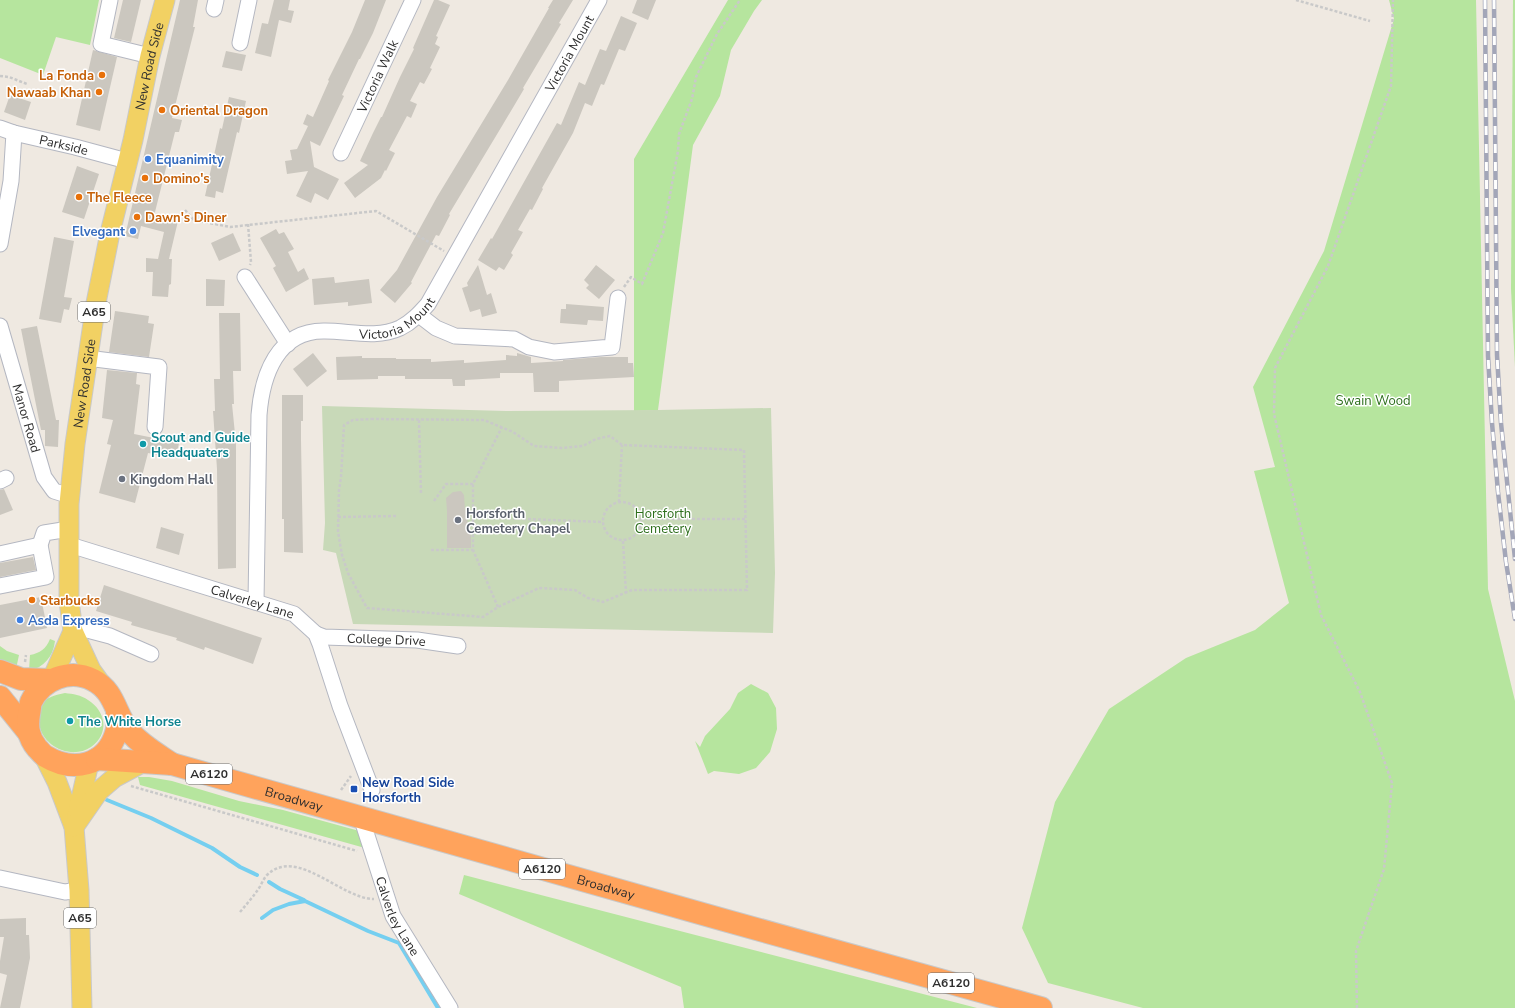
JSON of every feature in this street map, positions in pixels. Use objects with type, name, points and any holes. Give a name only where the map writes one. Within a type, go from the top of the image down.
[{"type":"highway","points":[[0,671],[21,679],[52,680]]},
{"type":"highway","points":[[78,675],[93,680],[104,688],[112,698],[117,712],[117,732],[113,742],[103,754],[93,761],[81,766],[63,765],[44,756],[33,743],[29,733],[28,724],[31,703],[40,689],[52,680],[64,676],[78,675]]},
{"type":"highway","points":[[0,697],[29,733]]},
{"type":"highway","name":"A6120","points":[[117,712],[128,730],[140,743],[172,764]]},
{"type":"highway","name":"A6120","points":[[93,761],[172,764]]},
{"type":"highway","name":"Broadway","points":[[172,764],[1041,1008]]},
{"type":"main road","name":"New Road Side","points":[[104,688],[91,670],[73,628],[69,601],[70,496],[75,444],[96,302],[110,233],[133,140],[150,56],[165,0]]},
{"type":"main road","points":[[52,680],[73,628]]},
{"type":"main road","name":"A65","points":[[44,756],[57,782],[74,827],[79,890],[82,1008]]},
{"type":"main road","name":"A65","points":[[74,827],[93,761]]},
{"type":"main road","points":[[74,827],[99,791],[114,778],[142,763]]},
{"type":"street","points":[[110,0],[101,44],[150,56]]},
{"type":"street","points":[[240,43],[249,0]]},
{"type":"street","name":"Victoria Walk","points":[[341,153],[413,0]]},
{"type":"street","name":"Victoria Mount","points":[[256,602],[260,397],[272,362],[278,352],[288,344],[300,336],[312,332],[324,331],[368,334],[385,333],[400,328],[419,315],[428,304],[599,0]]},
{"type":"street","points":[[0,244],[11,181],[7,130]]},
{"type":"street","name":"Parkside","points":[[7,130],[127,161]]},
{"type":"street","points":[[245,277],[288,344]]},
{"type":"street","points":[[419,315],[436,328],[454,336],[514,339],[529,347],[554,352],[612,347],[618,298]]},
{"type":"street","name":"Manor Road","points":[[0,326],[44,477],[54,491],[70,496]]},
{"type":"street","points":[[87,358],[159,368],[155,427]]},
{"type":"street","points":[[0,586],[46,577],[40,545],[44,533],[70,537]]},
{"type":"street","name":"Calverley Lane","points":[[70,537],[294,614],[316,634],[340,706],[372,790]]},
{"type":"street","points":[[0,554],[40,545]]},
{"type":"street","points":[[73,628],[110,636],[151,654]]},
{"type":"street","name":"College Drive","points":[[316,634],[324,637],[418,640],[458,646]]},
{"type":"street","name":"Calverley Lane","points":[[361,817],[393,916],[450,1008]]},
{"type":"street","points":[[0,878],[65,892],[79,890]]},
{"type":"path","points":[[618,298],[631,277],[642,284],[654,257],[663,233],[678,151],[679,134],[692,99],[696,77],[717,34],[740,0]]},
{"type":"path","points":[[1296,0],[1370,21]]},
{"type":"path","points":[[1357,1008],[1356,951],[1384,869],[1392,783],[1360,692],[1321,615],[1274,414],[1275,368],[1328,266],[1391,86],[1393,0]]},
{"type":"path","points":[[0,76],[9,77],[27,84]]},
{"type":"path","points":[[185,210],[194,220],[230,226],[376,211],[454,257]]},
{"type":"path","points":[[245,277],[251,262],[248,224]]},
{"type":"path","points":[[353,420],[419,420],[484,420],[513,432],[534,446],[562,448],[583,446],[596,439],[610,436],[622,445],[744,450],[747,590],[632,590],[603,602],[588,598],[576,590],[539,588],[498,607],[483,617],[368,608],[348,573],[342,555],[338,531],[339,490],[344,425],[353,420]]},
{"type":"path","points":[[419,420],[421,495]]},
{"type":"path","points":[[498,607],[473,550],[473,484],[502,427]]},
{"type":"path","points":[[619,502],[622,445]]},
{"type":"path","points":[[434,501],[446,484],[473,484]]},
{"type":"path","points":[[619,502],[631,504],[636,508],[642,519],[639,531],[635,536],[623,541],[617,540],[607,533],[603,522],[604,516],[609,507],[619,502]]},
{"type":"path","points":[[338,517],[397,516]]},
{"type":"path","points":[[473,517],[603,522]]},
{"type":"path","points":[[642,519],[745,519]]},
{"type":"path","points":[[623,541],[626,593]]},
{"type":"path","points":[[431,550],[473,550]]},
{"type":"path","points":[[125,786],[131,786],[373,856]]},
{"type":"path","points":[[240,912],[266,876],[283,866],[300,867],[363,898],[373,899],[386,896]]},
{"type":"green space","points":[[0,0],[99,0],[90,45],[56,37],[43,75],[0,58]]},
{"type":"green space","points":[[728,0],[762,0],[731,50],[720,96],[693,145],[658,410],[634,411],[634,159]]},
{"type":"green space","name":"Swain Wood","points":[[1389,0],[1476,0],[1488,589],[1515,701],[1515,1008],[1143,1008],[1048,983],[1022,928],[1055,802],[1109,709],[1186,658],[1255,630],[1289,603],[1254,471],[1275,467],[1253,387],[1324,251],[1394,19]]},
{"type":"green space","points":[[1513,0],[1515,0],[1515,367],[1511,289]]},
{"type":"green space","name":"Horsforth Cemetery","points":[[322,406],[506,411],[771,408],[775,573],[773,633],[353,624],[336,553],[323,550],[325,523]]},
{"type":"green space","points":[[50,639],[55,641],[50,656],[39,667],[29,671],[30,655],[42,650]]},
{"type":"green space","points":[[0,646],[7,651],[19,655],[16,669],[0,662]]},
{"type":"green space","points":[[751,684],[768,693],[776,708],[777,729],[770,752],[756,768],[739,774],[714,771],[708,774],[695,741],[700,747],[705,736],[730,709],[738,693]]},
{"type":"green space","points":[[65,693],[85,698],[99,710],[102,716],[103,729],[101,736],[91,747],[83,751],[75,752],[59,749],[46,739],[41,731],[39,720],[41,705],[48,698]]},
{"type":"green space","points":[[138,777],[149,777],[172,781],[239,801],[283,810],[363,832],[365,848],[140,785]]},
{"type":"green space","points":[[464,875],[977,1008],[684,1008],[681,987],[459,894]]},
{"type":"building","points":[[123,0],[141,0],[131,42],[114,38]]},
{"type":"building","points":[[180,0],[198,0],[193,27],[195,27],[172,118],[182,120],[179,132],[175,132],[154,216],[178,221],[169,259],[172,259],[171,284],[169,285],[168,297],[152,296],[153,272],[146,272],[146,258],[158,259],[164,232],[141,226],[138,239],[125,236]]},
{"type":"building","points":[[274,0],[290,0],[288,10],[294,11],[291,23],[279,20],[271,57],[255,53],[262,23],[268,24]]},
{"type":"building","points":[[365,0],[386,0],[373,33],[342,95],[344,96],[320,146],[310,141],[314,167],[339,179],[328,200],[315,193],[311,203],[296,196],[308,171],[287,174],[285,161],[292,160],[290,150],[297,149],[308,126],[303,124],[307,114],[313,117],[329,81],[328,80],[352,32]]},
{"type":"building","points":[[434,0],[450,5],[436,36],[438,37],[435,44],[440,47],[430,68],[432,69],[424,84],[420,82],[410,101],[417,104],[411,118],[407,116],[389,150],[395,153],[386,171],[385,170],[381,178],[355,198],[344,183],[368,165],[360,161],[414,49],[413,48]]},
{"type":"building","points":[[553,0],[573,0],[559,23],[561,24],[523,88],[524,89],[449,214],[450,215],[439,236],[436,235],[411,282],[412,283],[395,303],[380,290],[397,270],[437,197],[508,80]]},
{"type":"building","points":[[637,0],[656,0],[648,20],[632,13]]},
{"type":"building","points":[[621,16],[637,23],[625,51],[619,49],[604,85],[601,84],[592,106],[585,103],[573,133],[542,188],[543,189],[532,210],[530,209],[518,230],[523,232],[511,253],[513,255],[504,270],[499,267],[496,271],[478,260],[491,238],[492,239],[557,123],[561,125],[579,82],[585,85],[600,49],[606,51]]},
{"type":"building","points":[[93,50],[117,57],[100,131],[76,125]]},
{"type":"building","points":[[226,51],[246,55],[242,71],[222,67]]},
{"type":"building","points":[[10,95],[31,102],[25,120],[4,112]]},
{"type":"building","points":[[229,97],[246,101],[239,133],[237,132],[223,193],[216,191],[215,198],[205,196],[220,128],[222,129]]},
{"type":"building","name":"The Fleece","points":[[77,166],[99,174],[84,219],[62,212]]},
{"type":"building","points":[[276,229],[279,234],[284,232],[294,249],[288,252],[298,272],[304,268],[309,279],[286,292],[273,268],[276,266],[260,238]]},
{"type":"building","points":[[233,233],[241,251],[219,261],[211,243]]},
{"type":"building","points":[[54,237],[74,241],[64,297],[72,298],[69,310],[64,309],[61,323],[39,319]]},
{"type":"building","points":[[478,265],[487,295],[491,293],[497,313],[482,317],[480,309],[470,312],[462,288],[468,286],[467,283]]},
{"type":"building","points":[[596,265],[615,280],[599,299],[586,288],[589,285],[584,280]]},
{"type":"building","points":[[334,277],[335,283],[369,279],[372,303],[348,306],[348,302],[314,305],[312,279]]},
{"type":"building","points":[[206,279],[225,280],[224,306],[206,306]]},
{"type":"building","points":[[566,304],[604,307],[603,321],[588,320],[587,325],[560,323],[561,309],[566,309]]},
{"type":"building","points":[[115,311],[149,316],[148,323],[154,324],[149,357],[109,352]]},
{"type":"building","points":[[219,313],[240,313],[241,371],[233,371],[234,404],[232,404],[236,444],[236,568],[218,569],[217,469],[213,411],[215,411],[214,379],[220,379]]},
{"type":"building","points":[[37,326],[56,420],[59,420],[58,447],[45,446],[45,430],[41,430],[21,329]]},
{"type":"building","points":[[313,353],[327,371],[307,387],[293,369]]},
{"type":"building","points":[[517,353],[531,357],[531,363],[601,357],[628,357],[628,363],[633,363],[634,377],[559,381],[559,392],[534,392],[533,373],[500,373],[500,378],[465,380],[465,386],[453,386],[452,379],[405,379],[405,376],[378,376],[378,379],[337,380],[336,357],[362,356],[362,358],[431,359],[431,362],[464,360],[464,363],[506,360],[506,355],[517,356]]},
{"type":"building","points":[[107,370],[137,373],[136,384],[140,385],[134,434],[179,443],[176,458],[148,453],[135,503],[99,493],[111,445],[107,444],[113,420],[102,418]]},
{"type":"building","points":[[282,395],[303,395],[301,440],[303,553],[284,552],[284,519],[282,519]]},
{"type":"building","points":[[4,489],[13,510],[0,515],[0,490]]},
{"type":"building","name":"Horsforth Cemetery Chapel","points":[[461,491],[464,495],[465,510],[467,510],[468,529],[471,532],[471,548],[447,548],[446,498],[453,492]]},
{"type":"building","points":[[161,527],[184,534],[179,555],[156,548]]},
{"type":"building","points":[[33,557],[36,570],[0,577],[0,563]]},
{"type":"building","points":[[104,585],[262,638],[253,664],[205,647],[204,650],[176,640],[177,638],[131,625],[132,622],[96,611]]},
{"type":"building","points":[[41,597],[47,628],[0,638],[0,605]]},
{"type":"building","points":[[26,918],[26,935],[29,935],[30,958],[20,1008],[0,1008],[7,975],[0,973],[0,961],[4,937],[0,937],[0,919]]},
{"type":"waterway","points":[[107,800],[151,818],[212,848],[240,867],[257,875]]},
{"type":"waterway","points":[[269,882],[304,900]]},
{"type":"waterway","points":[[262,918],[273,910],[289,904],[305,901],[368,931],[399,943],[438,1008]]},
{"type":"railway","points":[[1485,0],[1488,356],[1498,492],[1506,562],[1515,619]]},
{"type":"railway","points":[[1494,0],[1497,355],[1501,423],[1515,559]]},
{"type":"place","name":"La Fonda","points":[[102,75]]},
{"type":"place","name":"Nawaab Khan","points":[[99,92]]},
{"type":"place","name":"Oriental Dragon","points":[[162,110]]},
{"type":"place","name":"Equanimity","points":[[148,159]]},
{"type":"place","name":"Domino's","points":[[145,178]]},
{"type":"place","name":"The Fleece","points":[[79,197]]},
{"type":"place","name":"Dawn's Diner","points":[[137,217]]},
{"type":"place","name":"Elvegant","points":[[133,231]]},
{"type":"place","name":"Scout and Guide Headquaters","points":[[143,444]]},
{"type":"place","name":"Kingdom Hall","points":[[122,479]]},
{"type":"place","name":"Horsforth Cemetery Chapel","points":[[458,520]]},
{"type":"place","name":"Starbucks","points":[[32,600]]},
{"type":"place","name":"Asda Express","points":[[20,620]]},
{"type":"place","name":"The White Horse","points":[[70,721]]},
{"type":"place","name":"New Road Side Horsforth","points":[[354,789]]}]
